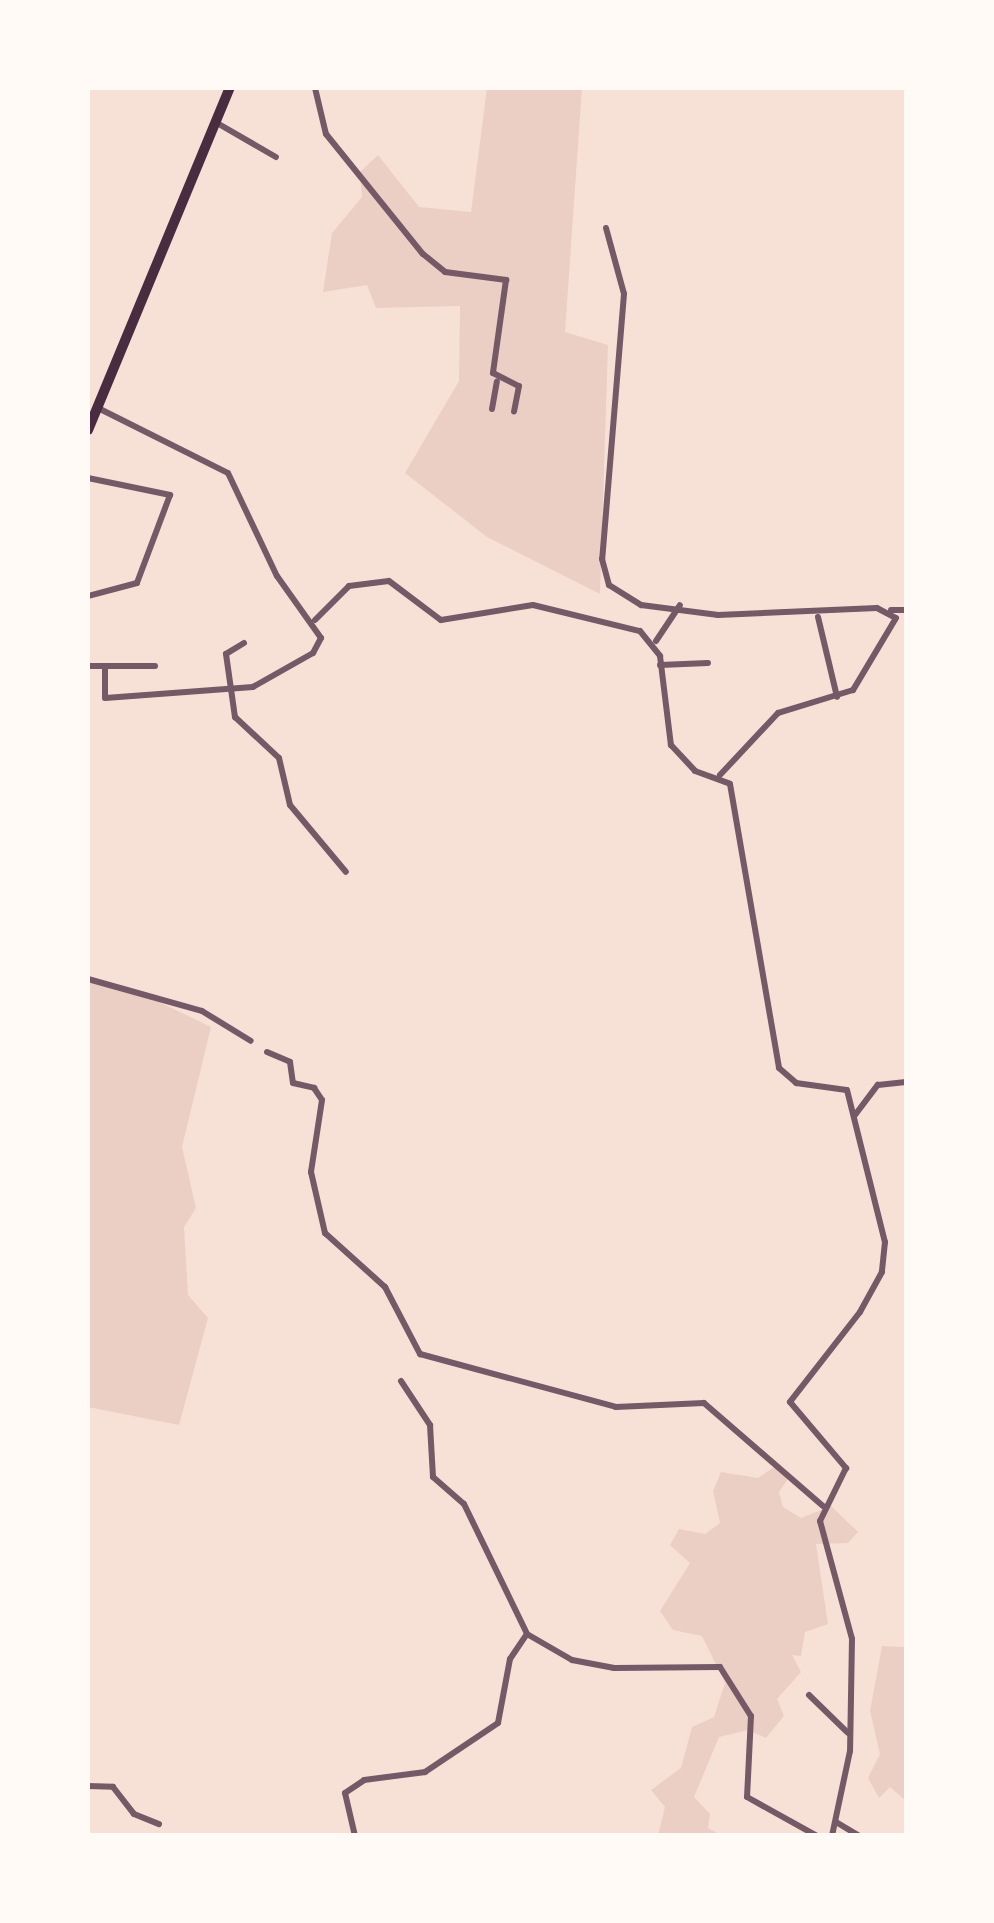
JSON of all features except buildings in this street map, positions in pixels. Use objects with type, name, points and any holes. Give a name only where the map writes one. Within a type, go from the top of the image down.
[{"type":"highway","points":[[88,430],[230,88]]},
{"type":"street","points":[[315,88],[326,134],[422,254],[449,273],[506,280],[492,409]]},
{"type":"street","points":[[216,122],[276,157]]},
{"type":"street","points":[[606,228],[624,304],[602,569],[631,600],[818,617],[906,610]]},
{"type":"street","points":[[497,381],[519,386],[514,412]]},
{"type":"street","points":[[98,408],[223,468],[277,576],[315,620]]},
{"type":"street","points":[[88,478],[170,495],[136,583],[88,596]]},
{"type":"street","points":[[105,668],[105,698],[253,687],[313,653],[315,620],[349,586],[395,581],[434,618],[540,606],[656,642]]},
{"type":"street","points":[[680,604],[656,642],[671,745],[695,771],[720,775]]},
{"type":"street","points":[[720,775],[778,713],[837,697],[871,668],[893,629],[890,610]]},
{"type":"street","points":[[818,617],[837,697]]},
{"type":"street","points":[[244,642],[226,654],[237,722],[283,764],[290,804],[346,872]]},
{"type":"street","points":[[660,665],[708,663]]},
{"type":"street","points":[[88,666],[154,666]]},
{"type":"street","points":[[720,775],[744,835],[780,1068],[796,1083],[844,1087],[855,1115],[884,1265],[860,1312],[790,1402],[846,1468],[823,1506],[821,1531],[851,1626],[850,1734],[832,1836]]},
{"type":"street","points":[[88,980],[202,1012],[251,1041]]},
{"type":"street","points":[[267,1052],[290,1062],[293,1084],[314,1088],[322,1100],[311,1172],[325,1233],[385,1287],[420,1354],[616,1407],[704,1403],[823,1506]]},
{"type":"street","points":[[855,1115],[878,1085],[906,1082]]},
{"type":"street","points":[[401,1381],[430,1424],[432,1476],[464,1504],[528,1634],[572,1660],[614,1668],[720,1666],[749,1706],[747,1797],[818,1836]]},
{"type":"street","points":[[355,1836],[345,1793],[364,1780],[425,1772],[498,1723],[510,1659],[528,1634]]},
{"type":"street","points":[[808,1695],[850,1734]]},
{"type":"street","points":[[88,1786],[113,1787],[134,1814],[159,1824]]},
{"type":"street","points":[[836,1822],[860,1836]]},
{"type":"shaded area","points":[[487,88],[582,88],[565,332],[608,345],[600,594],[487,537],[405,473],[459,381],[460,306],[376,308],[367,285],[323,292],[332,233],[362,197],[360,172],[378,155],[419,207],[471,212]]},
{"type":"shaded area","points":[[88,980],[126,986],[211,1027],[182,1147],[196,1208],[184,1227],[188,1295],[208,1318],[179,1425],[88,1407]]},
{"type":"shaded area","points":[[777,1465],[790,1476],[779,1492],[783,1507],[801,1518],[831,1506],[858,1532],[848,1543],[816,1544],[828,1624],[805,1632],[801,1656],[792,1655],[801,1672],[777,1699],[784,1716],[766,1738],[748,1730],[719,1737],[694,1797],[710,1814],[708,1828],[721,1835],[658,1835],[665,1807],[651,1790],[681,1768],[692,1727],[714,1717],[725,1683],[702,1636],[673,1630],[660,1611],[690,1563],[670,1545],[679,1529],[705,1534],[720,1523],[713,1491],[721,1472],[758,1478]]},
{"type":"shaded area","points":[[882,1646],[906,1647],[906,1801],[890,1787],[879,1798],[868,1778],[880,1754],[870,1711]]}]
